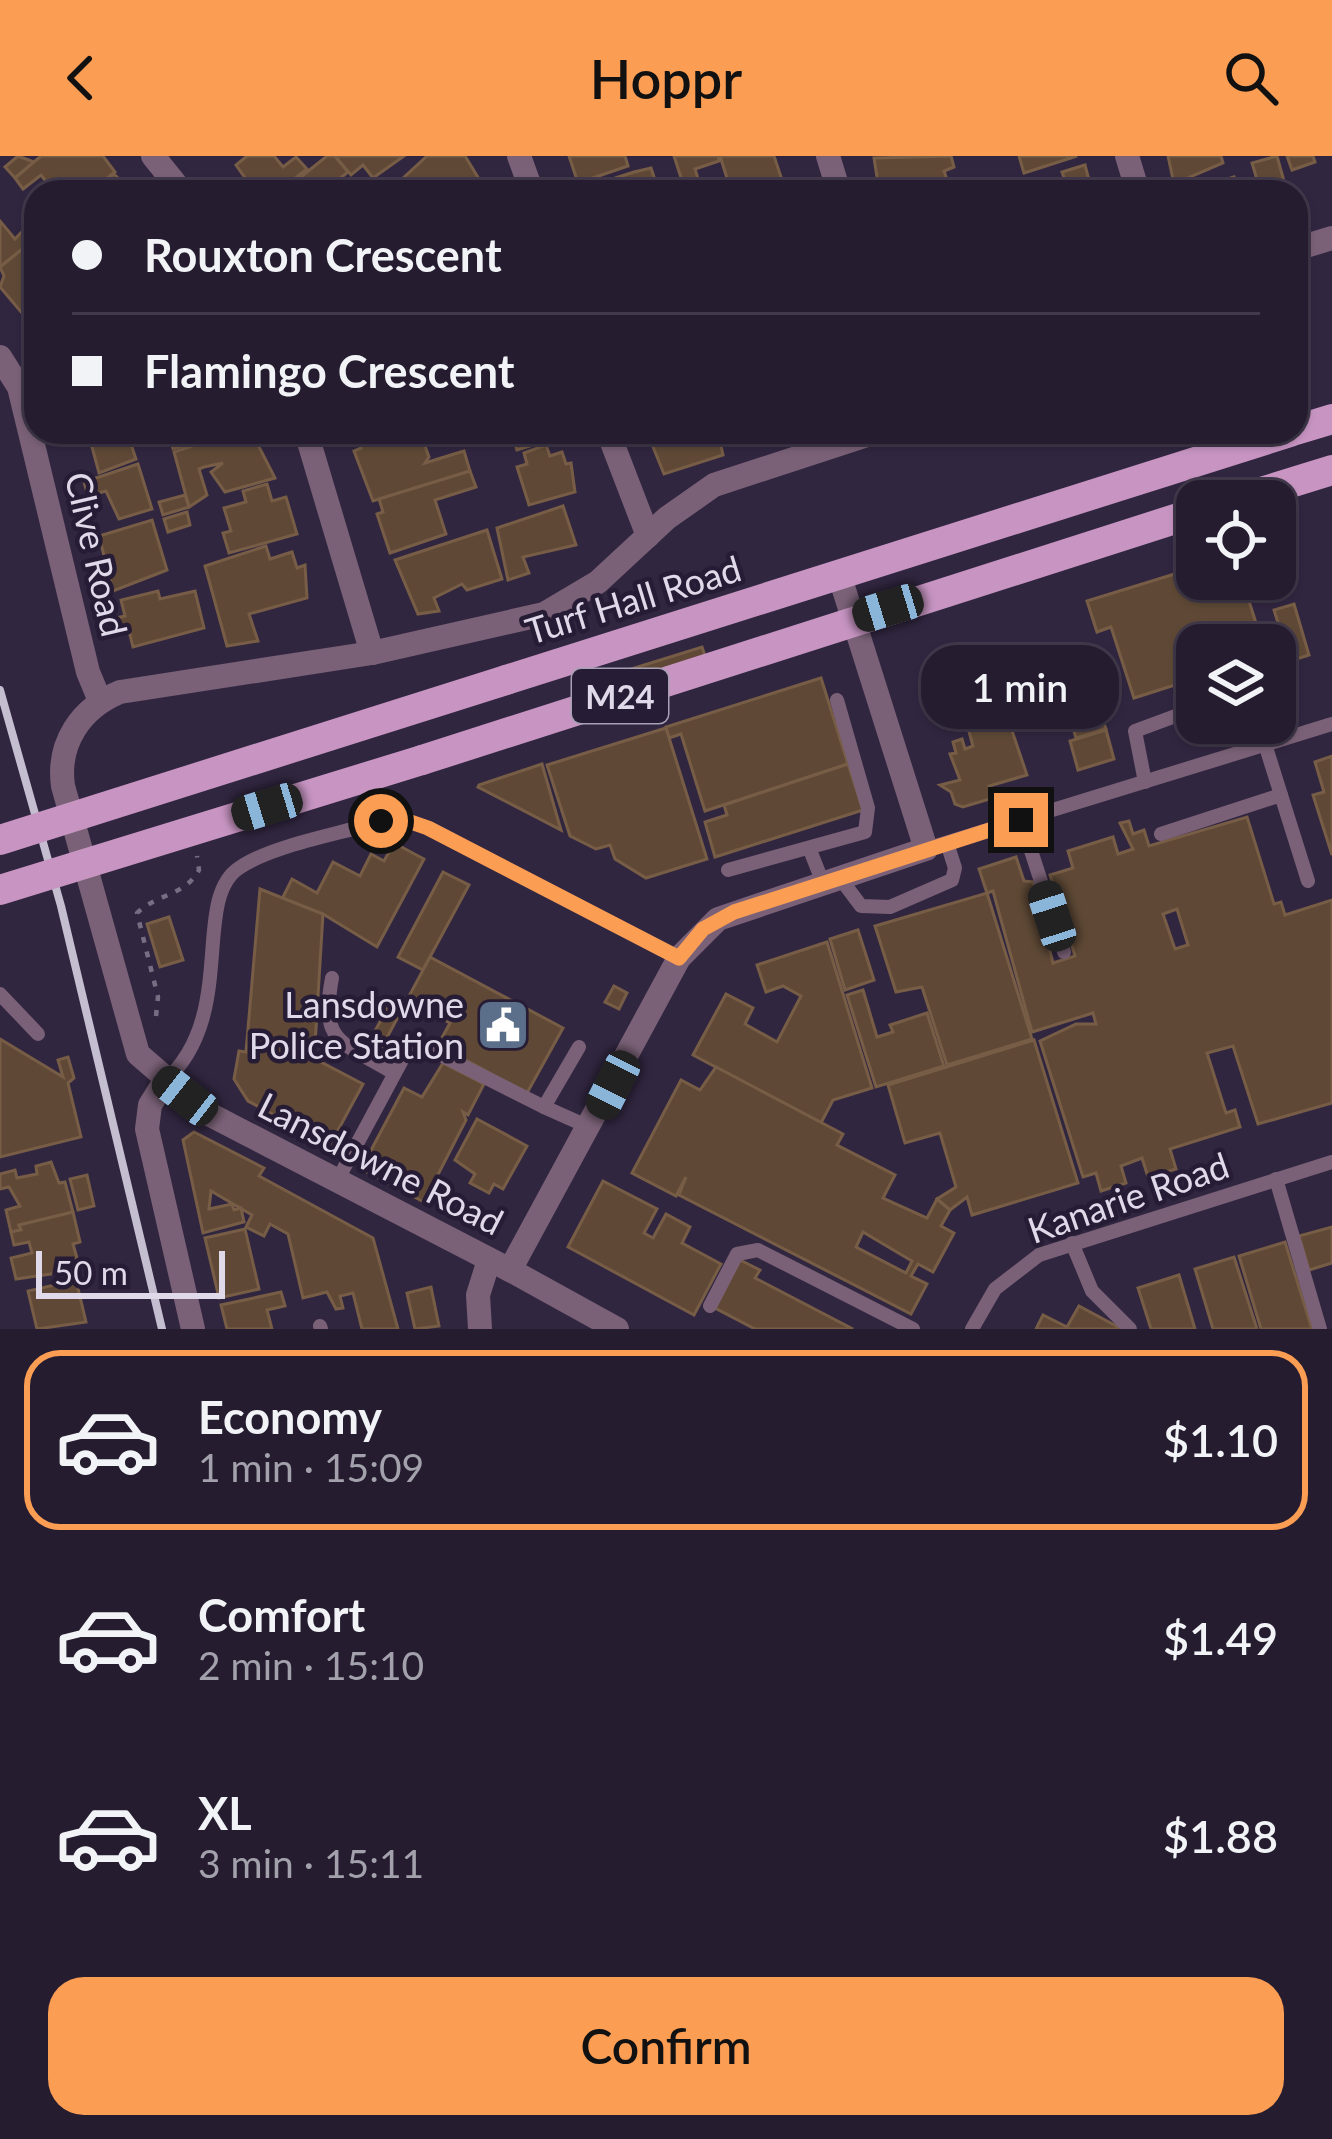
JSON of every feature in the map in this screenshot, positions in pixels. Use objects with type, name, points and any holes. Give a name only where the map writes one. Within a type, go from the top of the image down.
[{"type":"main road","name":"Turf Hall Road","points":[[0,840],[1252,444]]},
{"type":"main road","points":[[1296,481],[1332,470]]},
{"type":"main road","name":"M24","points":[[0,890],[1176,519]]},
{"type":"street","points":[[153,156],[172,180]]},
{"type":"street","name":"Clive Road","points":[[0,357],[20,387],[24,404]]},
{"type":"street","name":"Clive Road","points":[[34,444],[88,672],[100,701]]},
{"type":"street","points":[[310,444],[372,653]]},
{"type":"street","points":[[612,444],[633,510],[648,536]]},
{"type":"street","name":"Turf Hall Road","points":[[100,701],[167,683],[372,653],[544,614],[598,582],[714,485],[839,444]]},
{"type":"street","points":[[480,1329],[478,1295],[591,1128],[679,958],[718,919],[937,846],[839,574]]},
{"type":"street","name":"Lansdowne Road","points":[[100,701],[71,734],[62,764],[63,786],[131,1041],[165,1081],[205,1112],[616,1329]]},
{"type":"street","points":[[165,1081],[150,1105],[147,1129],[194,1329]]},
{"type":"lane","points":[[728,870],[852,839],[869,823],[837,700]]},
{"type":"lane","points":[[1145,782],[1133,734],[1147,723],[1176,714]]},
{"type":"lane","points":[[1296,735],[1332,724]]},
{"type":"lane","points":[[810,850],[832,880],[861,906],[890,907],[952,880],[955,868],[937,846],[1265,744],[1308,881]]},
{"type":"lane","points":[[1160,834],[1281,795]]},
{"type":"lane","points":[[165,1081],[190,1053],[207,1014],[215,911],[228,877],[255,860],[381,821],[402,819],[428,828],[679,958]]},
{"type":"lane","points":[[1021,820],[1064,952]]},
{"type":"lane","points":[[332,978],[325,1018],[332,1036],[392,1072]]},
{"type":"lane","points":[[0,994],[38,1034]]},
{"type":"lane","points":[[544,1107],[579,1047]]},
{"type":"lane","points":[[337,1181],[405,1051],[422,1048],[591,1128]]},
{"type":"lane","name":"Kanarie Road","points":[[972,1329],[1010,1274],[1072,1243],[1332,1162]]},
{"type":"lane","points":[[1276,1179],[1320,1329]]},
{"type":"lane","points":[[1072,1243],[1092,1291],[1130,1329]]},
{"type":"lane","points":[[710,1306],[733,1259],[744,1250],[758,1250],[913,1329]]},
{"type":"path","points":[[156,1016],[158,997],[137,913],[194,879],[199,862],[194,844]]},
{"type":"building","points":[[18,156],[34,162],[15,178],[5,167]]},
{"type":"building","points":[[41,156],[103,156],[115,172],[105,180],[45,180],[41,175],[24,180],[23,189],[15,178]]},
{"type":"building","points":[[247,156],[274,156],[283,167],[296,157],[307,169],[293,180],[247,180],[236,165]]},
{"type":"building","points":[[327,156],[335,156],[348,172],[338,180],[297,180]]},
{"type":"building","points":[[335,156],[404,156],[373,178],[363,165],[351,175]]},
{"type":"building","points":[[427,156],[465,156],[480,180],[401,180]]},
{"type":"building","points":[[569,156],[625,156],[628,166],[577,180]]},
{"type":"building","points":[[674,156],[718,156],[719,161],[695,169],[698,180],[682,180]]},
{"type":"building","points":[[720,156],[774,156],[782,180],[728,180]]},
{"type":"building","points":[[951,156],[954,167],[944,171],[947,180],[877,180],[874,158]]},
{"type":"building","points":[[1019,156],[1077,156],[1024,173]]},
{"type":"building","points":[[1168,156],[1221,156],[1223,163],[1173,180]]},
{"type":"building","points":[[1277,156],[1284,180],[1257,180],[1252,163]]},
{"type":"building","points":[[1287,156],[1313,156],[1315,162],[1292,170]]},
{"type":"building","points":[[1085,165],[1089,180],[1065,180],[1062,172]]},
{"type":"building","points":[[651,168],[655,180],[609,180]]},
{"type":"building","points":[[0,221],[15,239],[24,230],[24,248],[0,267]]},
{"type":"building","points":[[24,248],[24,315],[0,287],[4,276],[0,267]]},
{"type":"building","points":[[91,444],[131,444],[136,459],[99,473]]},
{"type":"building","points":[[198,444],[258,444],[275,478],[225,492],[211,472],[223,463],[204,467],[199,469],[207,495],[189,507],[174,452]]},
{"type":"building","points":[[360,444],[424,444],[429,457],[425,463],[464,451],[470,471],[373,501],[354,451]]},
{"type":"building","points":[[652,444],[721,444],[723,455],[664,474]]},
{"type":"building","points":[[546,445],[550,456],[562,452],[566,464],[571,463],[575,492],[529,505],[517,467],[527,464],[524,453]]},
{"type":"building","points":[[138,464],[152,509],[119,519],[106,491],[88,496],[84,482]]},
{"type":"building","points":[[470,471],[476,487],[435,500],[446,534],[390,553],[377,514],[383,512],[379,499]]},
{"type":"building","points":[[267,484],[272,501],[286,497],[297,534],[229,553],[223,533],[231,531],[224,508],[246,502],[243,491]]},
{"type":"building","points":[[185,495],[189,507],[163,515],[159,502]]},
{"type":"building","points":[[563,506],[576,545],[523,557],[529,573],[508,580],[497,528]]},
{"type":"building","points":[[187,512],[190,525],[168,532],[164,519]]},
{"type":"building","points":[[152,520],[167,570],[113,591],[99,536]]},
{"type":"building","points":[[487,530],[502,579],[467,590],[462,584],[434,598],[439,611],[418,614],[395,560]]},
{"type":"building","points":[[266,546],[270,559],[292,552],[297,568],[305,565],[307,598],[249,614],[258,641],[227,646],[205,566]]},
{"type":"building","points":[[1176,573],[1176,600],[1249,600],[1256,624],[1176,624],[1176,685],[1134,698],[1111,627],[1097,632],[1087,601]]},
{"type":"building","points":[[158,591],[160,599],[195,591],[204,628],[133,647],[129,631],[119,633],[116,618],[125,616],[121,600]]},
{"type":"building","points":[[1294,604],[1309,655],[1296,659],[1296,624],[1278,624],[1274,610]]},
{"type":"building","points":[[702,647],[705,656],[631,679],[628,670]]},
{"type":"building","points":[[821,678],[848,764],[705,811],[681,734],[669,738],[666,727]]},
{"type":"building","points":[[1083,683],[1091,708],[1098,706],[1106,729],[1076,738],[1061,691]]},
{"type":"building","points":[[1007,716],[1027,775],[989,786],[993,798],[963,807],[955,804],[951,792],[940,785],[960,780],[950,754],[956,753],[953,742],[962,739],[965,749],[973,746],[968,728]]},
{"type":"building","points":[[666,728],[707,859],[646,878],[615,859],[610,845],[596,849],[570,836],[547,765]]},
{"type":"building","points":[[1106,730],[1114,759],[1078,770],[1070,741]]},
{"type":"building","points":[[1332,756],[1332,855],[1313,795],[1324,792],[1315,762]]},
{"type":"building","points":[[542,764],[561,830],[478,787]]},
{"type":"building","points":[[848,764],[863,810],[715,857],[705,822],[727,815],[724,805]]},
{"type":"building","points":[[1247,817],[1274,904],[1281,902],[1285,915],[1332,900],[1332,1103],[1258,1124],[1233,1046],[1207,1053],[1226,1113],[1235,1110],[1240,1127],[1170,1149],[1176,1169],[1148,1177],[1142,1158],[1121,1166],[1126,1183],[1101,1191],[1096,1173],[1083,1177],[1040,1041],[1076,1024],[1096,1024],[1093,1013],[1032,1032],[993,891],[987,893],[979,869],[1016,857],[1024,881],[1033,882],[1053,963],[1075,956],[1050,875],[1073,868],[1068,851],[1113,837],[1118,854],[1133,849],[1120,823],[1129,821],[1133,834],[1144,830],[1149,846]],"holes":[[[1177,909],[1188,945],[1175,949],[1163,914]]]},
{"type":"building","points":[[394,843],[424,859],[377,947],[323,914],[282,899],[292,879],[317,893],[333,862],[360,876],[371,854],[384,861]]},
{"type":"building","points":[[443,872],[469,885],[423,970],[398,957]]},
{"type":"building","points":[[260,889],[323,914],[315,1045],[300,1044],[300,1051],[363,1084],[330,1145],[248,1101],[234,1079],[239,1051],[246,1052]]},
{"type":"building","points":[[987,893],[1032,1039],[947,1065],[922,987],[896,992],[875,926]]},
{"type":"building","points":[[169,917],[183,960],[160,967],[147,924]]},
{"type":"building","points":[[858,930],[874,980],[845,990],[830,939]]},
{"type":"building","points":[[827,942],[872,1088],[833,1100],[821,1123],[693,1055],[726,994],[753,1008],[745,1024],[777,1042],[801,996],[783,986],[766,992],[757,965]]},
{"type":"building","name":"Lansdowne Police Station","points":[[430,957],[563,1028],[527,1093],[438,1045],[450,1023],[407,1000]]},
{"type":"building","points":[[614,986],[627,993],[619,1009],[605,1002]]},
{"type":"building","points":[[863,990],[877,1037],[893,1032],[890,1025],[927,1013],[944,1066],[876,1087],[847,995]]},
{"type":"building","points":[[387,1009],[399,1015],[381,1049],[369,1042]]},
{"type":"building","points":[[0,1039],[63,1077],[58,1060],[68,1057],[74,1078],[68,1083],[81,1137],[0,1157]]},
{"type":"building","points":[[1034,1040],[1078,1183],[972,1215],[967,1197],[950,1210],[937,1199],[956,1187],[940,1133],[905,1143],[888,1085]]},
{"type":"building","points":[[443,1063],[484,1084],[468,1115],[463,1112],[466,1120],[424,1202],[361,1169],[404,1088],[422,1097]]},
{"type":"building","points":[[716,1067],[843,1134],[837,1145],[895,1175],[883,1198],[927,1218],[937,1199],[950,1210],[941,1226],[954,1233],[933,1272],[918,1264],[911,1276],[927,1284],[911,1314],[679,1195],[686,1177],[676,1196],[632,1173],[681,1080],[700,1090]],"holes":[[[863,1232],[912,1261],[906,1273],[856,1247]]]},
{"type":"building","points":[[477,1119],[527,1146],[503,1189],[494,1184],[489,1193],[470,1183],[475,1174],[455,1160]]},
{"type":"building","points":[[194,1132],[264,1168],[259,1176],[373,1238],[398,1329],[362,1329],[353,1293],[340,1296],[343,1308],[336,1309],[327,1292],[303,1298],[288,1234],[270,1224],[264,1236],[246,1227],[252,1215],[241,1209],[244,1222],[203,1233],[183,1140]],"holes":[[[211,1191],[240,1208],[234,1210],[232,1204],[209,1209]]]},
{"type":"building","points":[[51,1162],[59,1183],[65,1182],[73,1212],[19,1225],[21,1230],[11,1232],[6,1210],[20,1206],[9,1187],[0,1189],[0,1174],[15,1170],[17,1178],[37,1174],[36,1166]]},
{"type":"building","points":[[87,1175],[94,1206],[78,1210],[70,1179]]},
{"type":"building","points":[[603,1181],[657,1209],[644,1233],[653,1238],[666,1214],[690,1227],[682,1243],[721,1264],[694,1315],[568,1247]]},
{"type":"building","points":[[73,1212],[80,1242],[73,1244],[77,1258],[56,1263],[58,1273],[16,1279],[11,1258],[32,1253],[29,1242],[14,1245],[11,1232],[21,1230],[19,1225]]},
{"type":"building","points":[[1332,1227],[1332,1263],[1309,1270],[1299,1236]]},
{"type":"building","points":[[245,1229],[259,1289],[219,1298],[205,1238]]},
{"type":"building","points":[[1285,1242],[1312,1329],[1261,1329],[1239,1256]]},
{"type":"building","points":[[1234,1257],[1257,1329],[1213,1329],[1195,1269]]},
{"type":"building","points":[[740,1260],[760,1270],[755,1278],[853,1329],[755,1329],[715,1308]]},
{"type":"building","points":[[1179,1275],[1195,1329],[1151,1329],[1138,1288]]},
{"type":"building","points":[[76,1280],[86,1322],[37,1329],[28,1291]]},
{"type":"building","points":[[431,1287],[439,1326],[415,1329],[407,1293]]},
{"type":"building","points":[[281,1292],[285,1306],[267,1310],[272,1329],[227,1329],[221,1305]]},
{"type":"building","points":[[1079,1306],[1122,1329],[1036,1329],[1043,1315],[1067,1327]]},
{"type":"railway","points":[[0,690],[61,906],[162,1329]]},
{"type":"place","name":"Lansdowne Police Station","points":[[503,1025]]},
{"type":"route","points":[[381,821],[402,819],[428,828],[679,958],[703,929],[734,912],[1021,820]]}]
